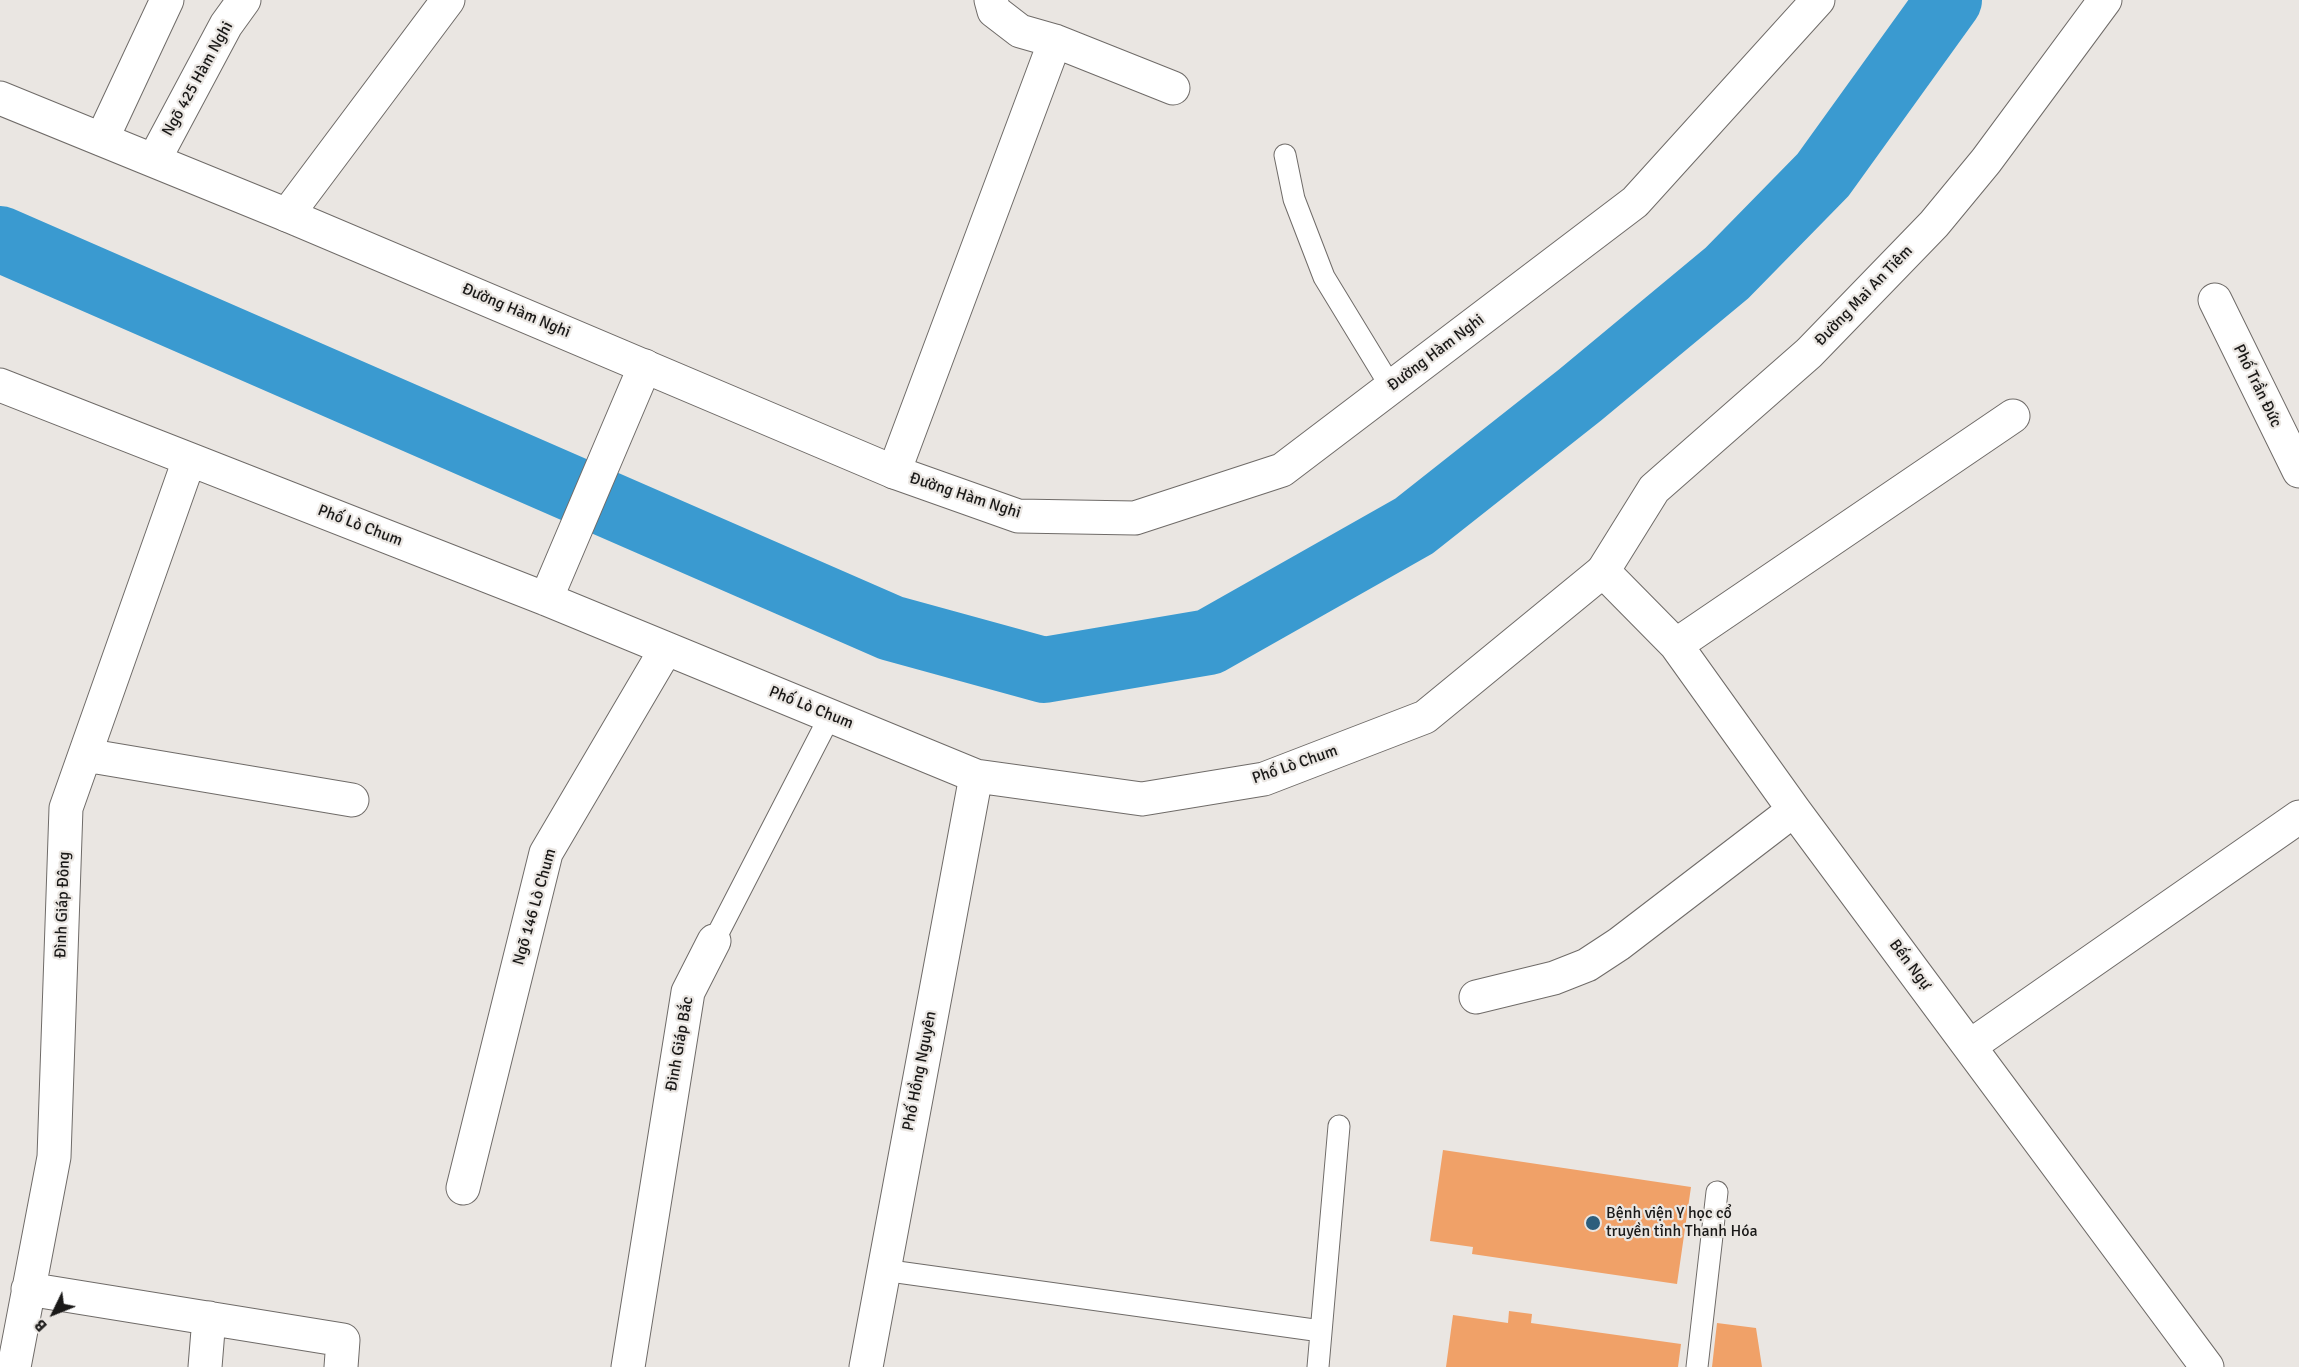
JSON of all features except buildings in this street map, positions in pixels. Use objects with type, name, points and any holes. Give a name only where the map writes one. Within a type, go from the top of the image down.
[{"type":"street","points":[[102,140],[167,0]]},
{"type":"street","name":"Ngõ 425 Hàm Nghi","points":[[154,160],[226,25],[244,0]]},
{"type":"street","points":[[287,215],[448,0]]},
{"type":"street","points":[[991,0],[994,11],[1020,31],[1055,41],[1173,88]]},
{"type":"street","name":"Đường Hàm Nghi","points":[[0,98],[287,215],[894,472],[1018,516],[1135,518],[1282,470],[1635,202],[1818,0]]},
{"type":"street","name":"Đường Mai An Tiêm","points":[[1603,571],[1654,489],[1809,353],[1934,224],[1986,161],[2105,0]]},
{"type":"street","points":[[894,472],[1055,41]]},
{"type":"street","name":"Phố Trần Đức","points":[[2215,300],[2299,471]]},
{"type":"street","points":[[546,599],[645,366]]},
{"type":"street","name":"Phố Lò Chum","points":[[0,385],[546,599],[976,776],[1142,799],[1264,779],[1425,717],[1603,571]]},
{"type":"street","points":[[1676,645],[2013,417]]},
{"type":"street","name":"Đình Giáp Đông","points":[[14,1367],[54,1157],[66,808],[189,460]]},
{"type":"street","name":"Bến Ngự","points":[[1603,571],[1676,645],[1794,810],[2207,1367]]},
{"type":"street","name":"Ngõ 146 Lò Chum","points":[[463,1188],[546,853],[666,649]]},
{"type":"street","points":[[85,755],[352,800]]},
{"type":"street","name":"Phố Hồng Nguyên","points":[[866,1367],[976,776]]},
{"type":"street","points":[[1476,997],[1554,978],[1587,964],[1619,944],[1794,810]]},
{"type":"street","points":[[1970,1046],[2299,817]]},
{"type":"street","name":"Đinh Giáp Bắc","points":[[628,1367],[688,992],[714,941]]},
{"type":"street","points":[[28,1289],[343,1340],[340,1367]]},
{"type":"street","points":[[205,1367],[209,1318]]},
{"type":"lane","points":[[1285,155],[1294,198],[1324,277],[1391,387]]},
{"type":"lane","name":"Đinh Giáp Bắc","points":[[714,941],[830,716]]},
{"type":"lane","points":[[1318,1367],[1339,1126]]},
{"type":"lane","points":[[1697,1367],[1717,1192]]},
{"type":"lane","points":[[883,1270],[1321,1331]]},
{"type":"waterway","points":[[0,239],[891,628],[1044,670],[1209,642],[1414,526],[1580,395],[1727,273],[1823,175],[1949,0]]},
{"type":"place","name":"Bệnh viện Y học cổ truyền tỉnh Thanh Hóa","points":[[1593,1223]]}]
